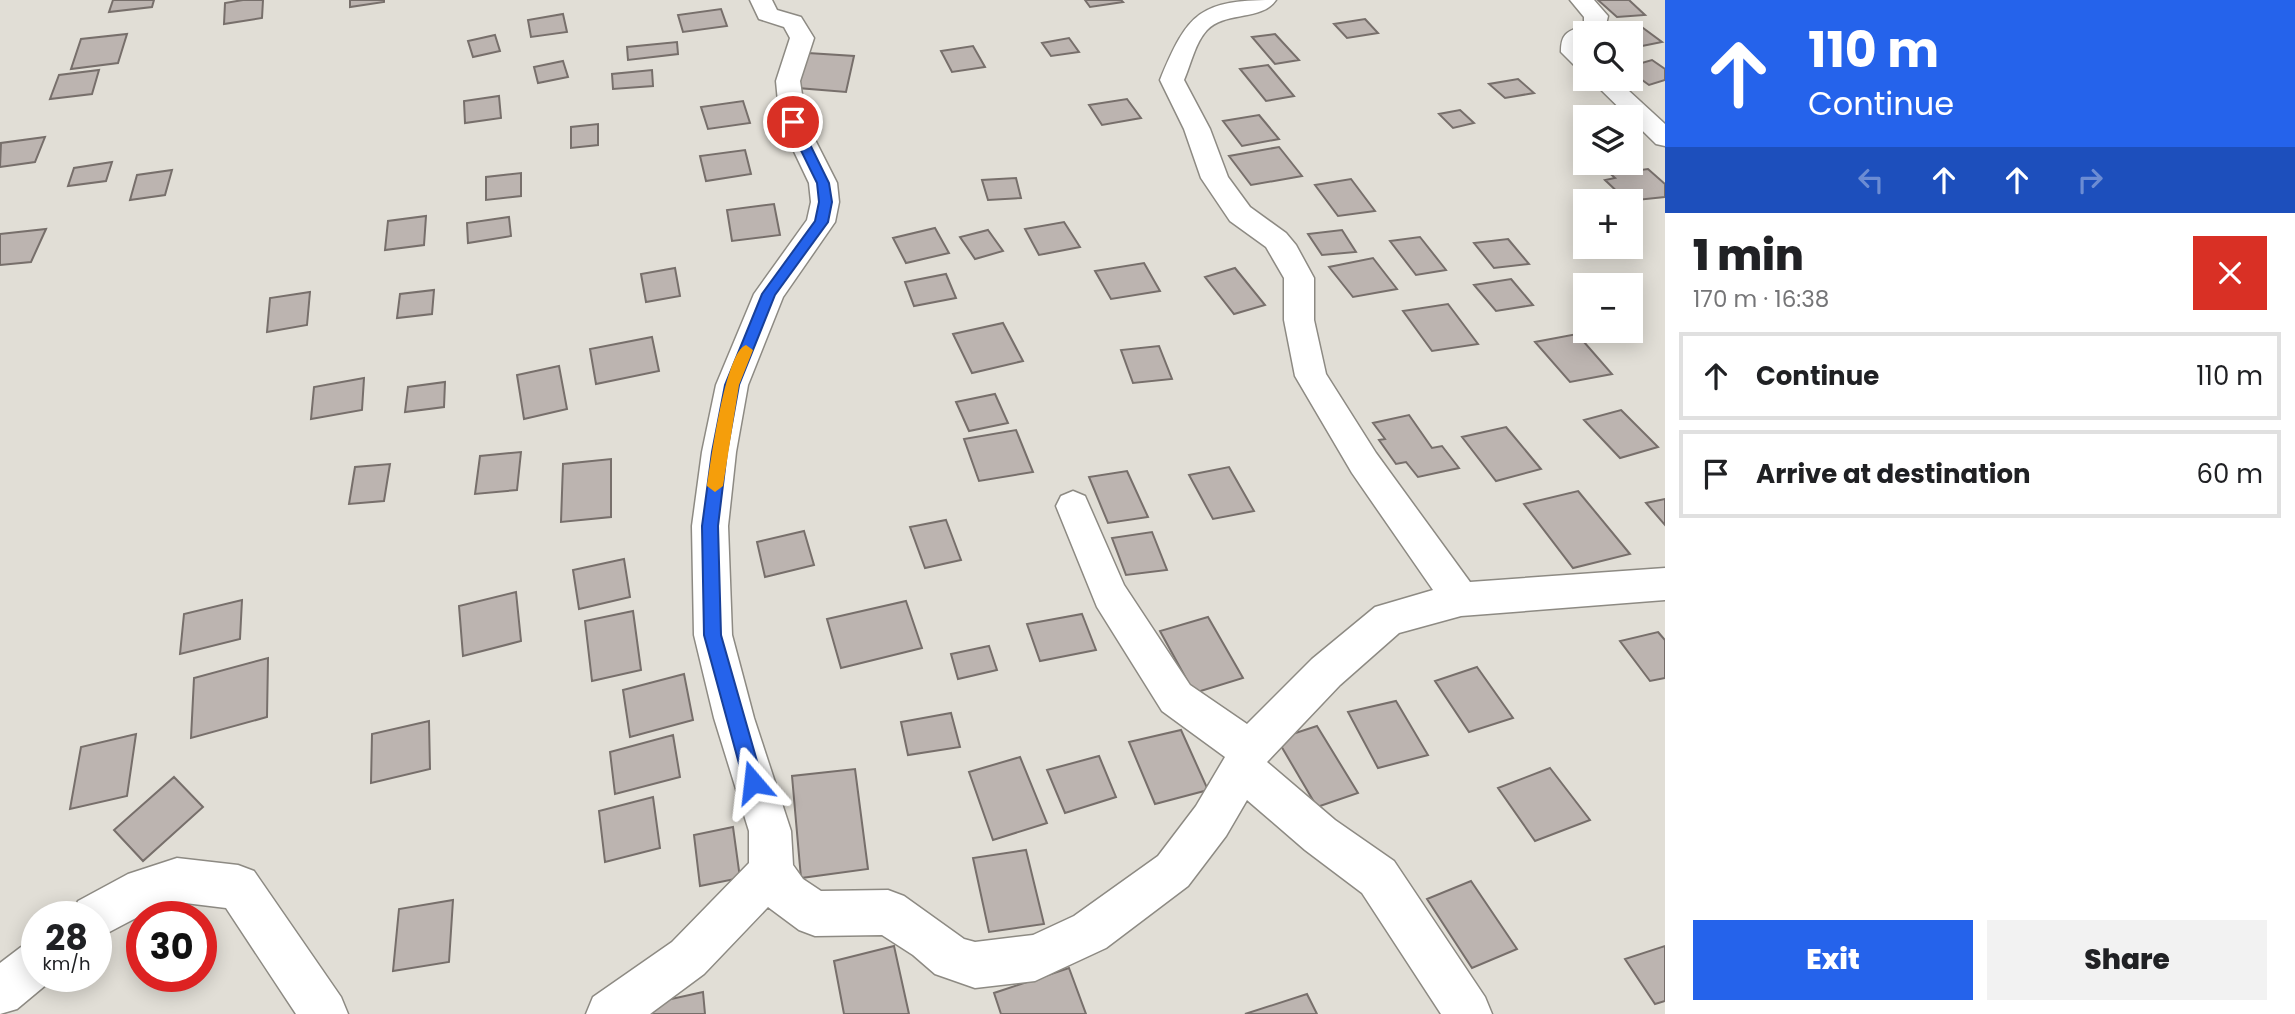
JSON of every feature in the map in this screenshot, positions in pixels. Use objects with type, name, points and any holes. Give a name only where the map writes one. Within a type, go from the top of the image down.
[{"type":"street","points":[[761,0],[767,14],[793,22],[802,38],[788,81],[793,122],[823,183],[825,202],[821,222],[769,294],[732,385],[719,452],[710,526],[713,635],[734,718],[770,831],[771,872],[788,895],[815,914],[888,912],[929,939],[951,958],[975,965],[1035,958],[1090,932],[1173,871],[1211,821],[1246,759],[1326,671],[1388,619],[1461,599],[1665,584]]},
{"type":"street","points":[[1265,0],[1247,10],[1214,15],[1195,28],[1172,80],[1197,129],[1215,178],[1240,214],[1276,240],[1286,252],[1299,278],[1299,320],[1311,376],[1364,463],[1461,599]]},
{"type":"street","points":[[1581,0],[1596,16],[1596,21]]},
{"type":"street","points":[[1615,91],[1665,138]]},
{"type":"street","points":[[1073,506],[1110,595],[1176,698],[1246,759],[1320,835],[1378,877],[1468,1014]]},
{"type":"street","points":[[610,1014],[688,958],[771,872]]},
{"type":"street","points":[[112,907],[144,890],[177,880],[238,887],[324,1014]]},
{"type":"street","points":[[0,992],[21,976]]},
{"type":"building","points":[[113,0],[154,0],[152,7],[109,12]]},
{"type":"building","points":[[263,0],[262,18],[224,24],[225,3]]},
{"type":"building","points":[[350,0],[384,0],[384,2],[350,7]]},
{"type":"building","points":[[1085,0],[1121,0],[1123,2],[1090,7]]},
{"type":"building","points":[[1598,0],[1629,0],[1645,15],[1617,17]]},
{"type":"building","points":[[721,9],[727,26],[683,32],[678,15]]},
{"type":"building","points":[[563,14],[567,32],[531,37],[528,20]]},
{"type":"building","points":[[1365,19],[1378,33],[1347,38],[1334,24]]},
{"type":"building","points":[[1643,28],[1662,42],[1643,46]]},
{"type":"building","points":[[127,34],[118,63],[71,69],[81,39]]},
{"type":"building","points":[[1275,34],[1299,60],[1275,64],[1252,37]]},
{"type":"building","points":[[495,35],[500,51],[473,57],[468,41]]},
{"type":"building","points":[[1069,38],[1079,52],[1051,56],[1042,43]]},
{"type":"building","points":[[677,42],[678,54],[628,60],[627,47]]},
{"type":"building","points":[[973,46],[985,67],[952,72],[941,51]]},
{"type":"building","points":[[808,53],[854,56],[846,92],[798,88]]},
{"type":"building","points":[[1652,60],[1665,69],[1665,80],[1649,85],[1643,81],[1643,63]]},
{"type":"building","points":[[563,61],[568,77],[538,83],[534,67]]},
{"type":"building","points":[[1268,65],[1294,96],[1266,101],[1240,69]]},
{"type":"building","points":[[99,70],[92,94],[50,99],[59,75]]},
{"type":"building","points":[[652,70],[653,86],[613,89],[612,74]]},
{"type":"building","points":[[1518,79],[1534,93],[1505,98],[1489,84]]},
{"type":"building","points":[[499,96],[501,118],[465,123],[464,101]]},
{"type":"building","points":[[1127,99],[1141,118],[1102,125],[1089,105]]},
{"type":"building","points":[[743,101],[750,123],[708,129],[701,107]]},
{"type":"building","points":[[1460,110],[1474,123],[1453,128],[1439,114]]},
{"type":"building","points":[[1259,115],[1279,139],[1242,146],[1223,121]]},
{"type":"building","points":[[598,124],[598,145],[571,148],[571,127]]},
{"type":"building","points":[[45,137],[35,162],[0,167],[1,143]]},
{"type":"building","points":[[1279,147],[1302,176],[1251,185],[1229,156]]},
{"type":"building","points":[[745,150],[751,174],[706,181],[700,156]]},
{"type":"building","points":[[112,162],[106,181],[68,186],[74,168]]},
{"type":"building","points":[[1648,169],[1665,184],[1665,197],[1643,199],[1643,189],[1614,189],[1605,180],[1615,178],[1612,175],[1643,175],[1643,170]]},
{"type":"building","points":[[172,170],[165,195],[130,200],[137,175]]},
{"type":"building","points":[[521,173],[521,196],[486,200],[486,177]]},
{"type":"building","points":[[1016,178],[1021,198],[988,200],[982,180]]},
{"type":"building","points":[[1351,179],[1375,211],[1338,216],[1315,185]]},
{"type":"building","points":[[774,204],[780,235],[732,241],[727,210]]},
{"type":"building","points":[[426,216],[424,245],[385,250],[388,221]]},
{"type":"building","points":[[509,217],[511,236],[468,243],[467,223]]},
{"type":"building","points":[[1064,222],[1080,247],[1039,255],[1025,229]]},
{"type":"building","points":[[935,228],[949,253],[906,263],[893,238]]},
{"type":"building","points":[[46,229],[31,262],[0,265],[0,234]]},
{"type":"building","points":[[988,230],[1003,251],[975,259],[960,237]]},
{"type":"building","points":[[1342,230],[1356,252],[1322,255],[1308,234]]},
{"type":"building","points":[[1420,237],[1446,270],[1416,275],[1390,241]]},
{"type":"building","points":[[1508,239],[1529,264],[1494,268],[1474,243]]},
{"type":"building","points":[[1373,258],[1397,289],[1353,297],[1329,267]]},
{"type":"building","points":[[1144,263],[1160,291],[1111,299],[1095,271]]},
{"type":"building","points":[[675,268],[680,296],[646,302],[641,274]]},
{"type":"building","points":[[1235,268],[1265,305],[1234,314],[1205,277]]},
{"type":"building","points":[[946,274],[956,298],[914,306],[905,282]]},
{"type":"building","points":[[1511,279],[1533,305],[1496,311],[1474,285]]},
{"type":"building","points":[[434,290],[432,314],[397,318],[400,294]]},
{"type":"building","points":[[310,292],[307,325],[267,332],[270,298]]},
{"type":"building","points":[[1448,304],[1478,344],[1432,351],[1403,311]]},
{"type":"building","points":[[1003,323],[1023,361],[972,373],[953,334]]},
{"type":"building","points":[[1573,335],[1573,343],[1585,343],[1612,374],[1570,382],[1535,342]]},
{"type":"building","points":[[652,337],[659,371],[596,384],[590,349]]},
{"type":"building","points":[[1159,346],[1172,379],[1133,383],[1121,350]]},
{"type":"building","points":[[559,366],[567,409],[524,419],[517,375]]},
{"type":"building","points":[[364,378],[362,410],[311,419],[314,387]]},
{"type":"building","points":[[445,382],[444,407],[405,412],[408,387]]},
{"type":"building","points":[[995,394],[1008,423],[969,431],[956,402]]},
{"type":"building","points":[[1621,410],[1658,447],[1620,458],[1584,420]]},
{"type":"building","points":[[1409,415],[1432,448],[1442,446],[1459,468],[1418,477],[1406,462],[1396,464],[1379,440],[1385,439],[1373,423]]},
{"type":"building","points":[[1506,427],[1541,469],[1496,481],[1462,437]]},
{"type":"building","points":[[1016,430],[1033,472],[979,481],[964,439]]},
{"type":"building","points":[[521,452],[517,490],[475,494],[480,456]]},
{"type":"building","points":[[611,459],[611,517],[561,522],[563,464]]},
{"type":"building","points":[[390,464],[384,501],[349,504],[355,467]]},
{"type":"building","points":[[1229,467],[1254,511],[1213,519],[1189,475]]},
{"type":"building","points":[[1127,471],[1148,517],[1108,523],[1089,477]]},
{"type":"building","points":[[1578,491],[1630,554],[1573,568],[1524,504]]},
{"type":"building","points":[[1665,499],[1665,525],[1646,503]]},
{"type":"building","points":[[946,520],[961,560],[925,568],[910,527]]},
{"type":"building","points":[[804,531],[814,565],[765,577],[757,542]]},
{"type":"building","points":[[1152,532],[1167,570],[1126,575],[1112,538]]},
{"type":"building","points":[[624,559],[630,597],[579,609],[573,570]]},
{"type":"building","points":[[516,592],[521,641],[463,656],[459,606]]},
{"type":"building","points":[[242,600],[240,639],[180,654],[184,614]]},
{"type":"building","points":[[906,601],[922,648],[841,668],[827,619]]},
{"type":"building","points":[[633,611],[641,670],[592,681],[585,621]]},
{"type":"building","points":[[1082,614],[1096,650],[1040,661],[1027,624]]},
{"type":"building","points":[[1208,617],[1243,678],[1194,693],[1160,631]]},
{"type":"building","points":[[1658,632],[1665,640],[1665,678],[1650,681],[1620,641]]},
{"type":"building","points":[[989,646],[997,670],[958,679],[951,654]]},
{"type":"building","points":[[268,658],[267,717],[191,738],[194,678]]},
{"type":"building","points":[[1477,667],[1513,718],[1469,732],[1435,681]]},
{"type":"building","points":[[684,674],[693,720],[630,737],[623,690]]},
{"type":"building","points":[[1396,701],[1428,755],[1378,768],[1348,712]]},
{"type":"building","points":[[951,713],[960,747],[908,755],[901,722]]},
{"type":"building","points":[[429,721],[430,769],[371,783],[372,734]]},
{"type":"building","points":[[1317,726],[1358,793],[1317,807],[1277,739]]},
{"type":"building","points":[[1181,730],[1208,790],[1155,804],[1129,742]]},
{"type":"building","points":[[136,734],[127,796],[70,809],[81,747]]},
{"type":"building","points":[[673,735],[680,777],[615,794],[610,752]]},
{"type":"building","points":[[1099,756],[1116,797],[1065,813],[1047,770]]},
{"type":"building","points":[[1020,757],[1047,823],[993,840],[969,772]]},
{"type":"building","points":[[1550,768],[1590,820],[1535,841],[1498,788]]},
{"type":"building","points":[[855,769],[868,869],[801,878],[792,776]]},
{"type":"building","points":[[174,777],[203,807],[143,861],[114,830]]},
{"type":"building","points":[[653,797],[660,848],[605,862],[599,811]]},
{"type":"building","points":[[733,827],[740,878],[700,886],[694,835]]},
{"type":"building","points":[[1026,850],[1044,924],[989,932],[973,858]]},
{"type":"building","points":[[1471,881],[1517,949],[1472,968],[1427,899]]},
{"type":"building","points":[[453,900],[449,962],[393,971],[399,909]]},
{"type":"building","points":[[894,946],[909,1014],[844,1014],[834,961]]},
{"type":"building","points":[[1665,946],[1665,1001],[1655,1004],[1625,959]]},
{"type":"building","points":[[1069,968],[1086,1014],[1001,1014],[994,993]]},
{"type":"building","points":[[703,992],[705,1014],[653,1014],[653,1003]]},
{"type":"building","points":[[1307,994],[1317,1014],[1245,1014]]},
{"type":"slow traffic","points":[[715,486],[732,385],[746,350]]},
{"type":"route","points":[[753,782],[713,635],[710,526],[719,452],[732,385],[769,294],[821,222],[825,202],[823,183],[793,122]]}]
